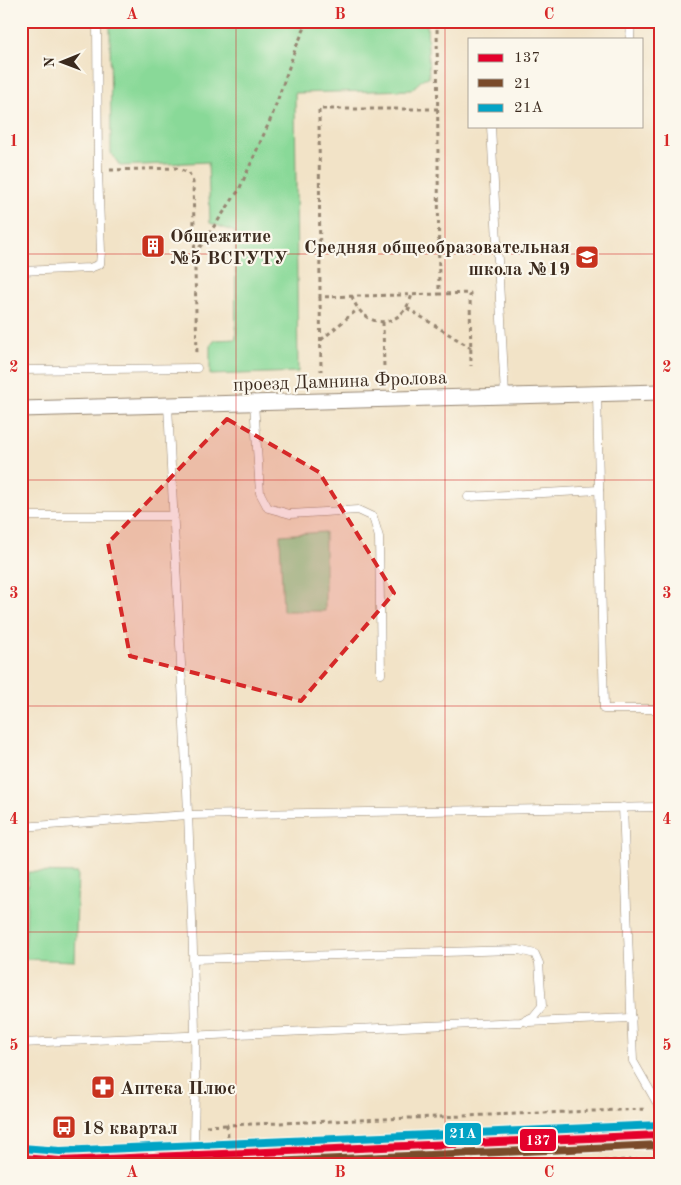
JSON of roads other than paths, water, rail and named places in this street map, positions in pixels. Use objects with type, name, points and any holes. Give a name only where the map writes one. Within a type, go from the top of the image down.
[{"type":"street","name":"проезд Дамнина Фролова","points":[[21,409],[660,392]]},
{"type":"street","points":[[21,1158],[60,1161],[194,1160],[230,1154],[660,1136]]},
{"type":"street","points":[[36,1164],[60,1161]]},
{"type":"lane","points":[[21,271],[90,268],[100,264],[102,252],[98,171],[97,21]]},
{"type":"lane","points":[[630,38],[631,21]]},
{"type":"lane","points":[[491,128],[506,396]]},
{"type":"lane","points":[[21,370],[197,368]]},
{"type":"lane","points":[[596,394],[604,709],[660,709]]},
{"type":"lane","points":[[254,403],[260,493],[268,508],[290,514],[358,510],[373,518],[379,537],[381,674]]},
{"type":"lane","points":[[168,405],[193,958],[195,1036],[194,1160]]},
{"type":"lane","points":[[468,497],[599,490]]},
{"type":"lane","points":[[21,516],[174,516]]},
{"type":"lane","points":[[624,807],[633,1061],[660,1108]]},
{"type":"lane","points":[[21,827],[188,815],[660,807]]},
{"type":"lane","points":[[193,958],[519,950],[535,954],[539,962],[542,1006],[533,1017],[520,1022]]},
{"type":"lane","points":[[21,1043],[632,1018]]},
{"type":"place","name":"Общежитие №5 ВСГУТУ","points":[[153,246]]},
{"type":"place","name":"Средняя общеобразовательная школа №19","points":[[587,257]]},
{"type":"place","name":"Аптека Плюс","points":[[103,1087]]},
{"type":"place","name":"18 квартал","points":[[64,1127]]}]
